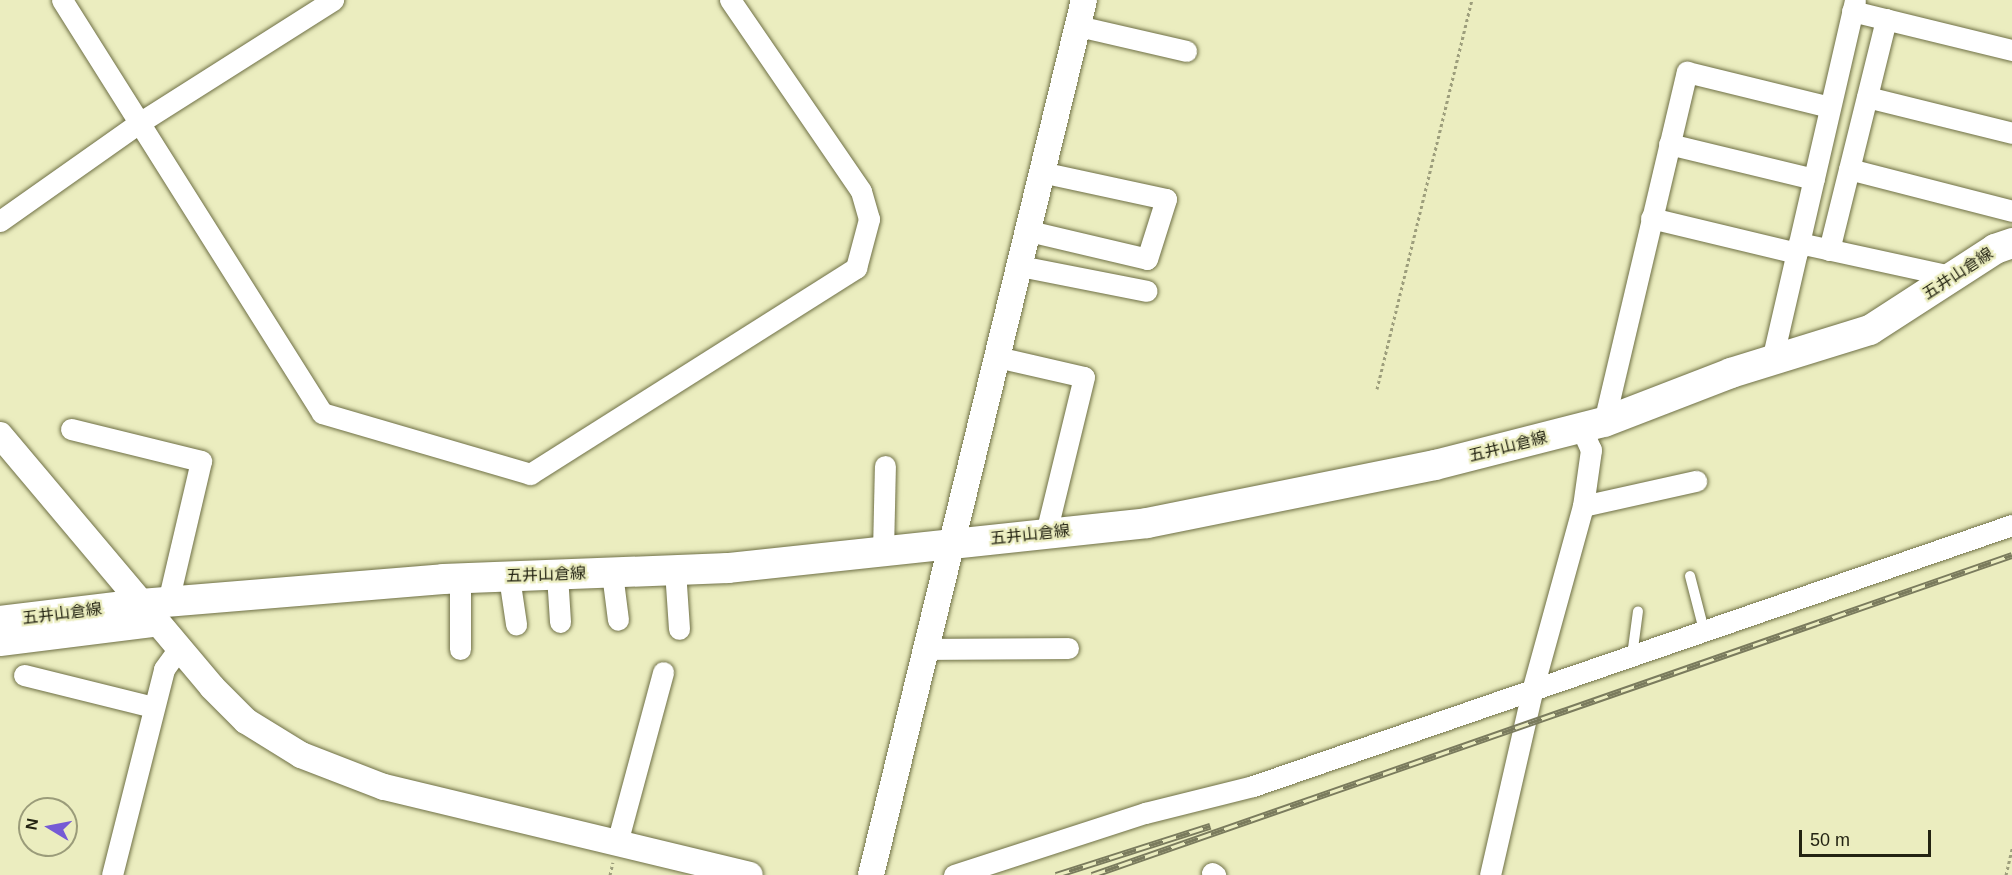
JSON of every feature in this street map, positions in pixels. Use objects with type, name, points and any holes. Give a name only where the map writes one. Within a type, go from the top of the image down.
[{"type":"main road","name":"五井山倉線","points":[[0,621],[156,611],[460,579],[675,570],[1147,523],[1435,465],[1593,426],[1772,360],[1870,330],[1995,249],[2012,243]]},
{"type":"street","points":[[62,0],[322,413],[530,474],[856,268],[869,219],[861,191],[730,0]]},
{"type":"street","points":[[0,221],[139,123],[333,0]]},
{"type":"street","points":[[871,875],[954,543],[1084,0]]},
{"type":"street","points":[[1772,360],[1854,5],[1886,19],[2012,50]]},
{"type":"street","points":[[1829,250],[1886,19]]},
{"type":"street","points":[[1078,26],[1186,51]]},
{"type":"street","points":[[1490,875],[1532,691],[1583,506],[1593,426],[1651,218],[1687,72],[1830,107]]},
{"type":"street","points":[[1867,97],[2012,133]]},
{"type":"street","points":[[1669,144],[1814,179]]},
{"type":"street","points":[[1849,169],[2012,211]]},
{"type":"street","points":[[1029,231],[1146,259],[1166,199],[1041,172]]},
{"type":"street","points":[[1651,218],[1798,248],[1829,250],[1955,277]]},
{"type":"street","points":[[1020,266],[1146,291]]},
{"type":"street","points":[[997,357],[1084,377],[1046,533]]},
{"type":"street","points":[[71,429],[201,461],[156,611]]},
{"type":"street","points":[[0,435],[156,611],[178,650],[246,721],[310,759],[384,787],[750,875]]},
{"type":"street","points":[[883,551],[885,466]]},
{"type":"street","points":[[1583,506],[1696,481]]},
{"type":"street","points":[[954,875],[1145,813],[1253,786],[2012,525]]},
{"type":"street","points":[[675,570],[679,629]]},
{"type":"street","points":[[612,573],[618,620]]},
{"type":"street","points":[[557,575],[560,622]]},
{"type":"street","points":[[509,577],[516,624]]},
{"type":"street","points":[[460,579],[460,649]]},
{"type":"street","points":[[0,645],[156,611]]},
{"type":"street","points":[[927,649],[1068,648]]},
{"type":"street","points":[[112,875],[164,669],[178,650]]},
{"type":"street","points":[[617,843],[663,672]]},
{"type":"street","points":[[24,675],[153,707]]},
{"type":"lane","points":[[1690,576],[1704,630]]},
{"type":"lane","points":[[1632,656],[1638,611]]},
{"type":"path","points":[[1377,389],[1472,0]]},
{"type":"path","points":[[2006,875],[2012,848]]},
{"type":"railway","points":[[1092,875],[2012,555]]},
{"type":"railway","points":[[1056,875],[1210,826]]}]
